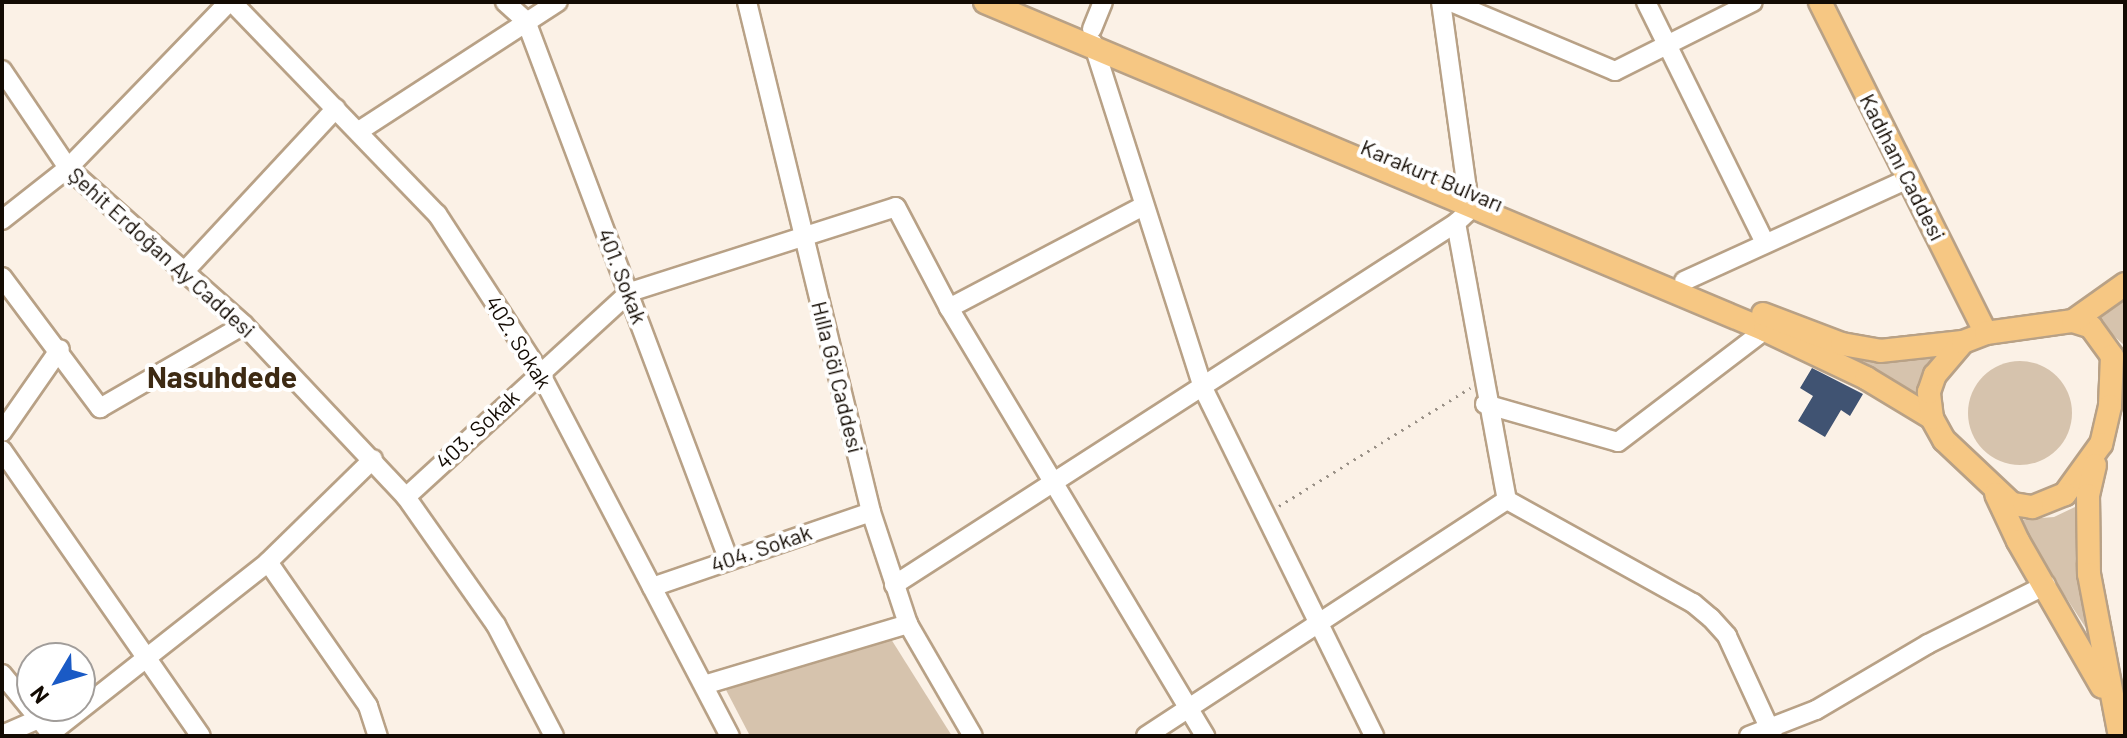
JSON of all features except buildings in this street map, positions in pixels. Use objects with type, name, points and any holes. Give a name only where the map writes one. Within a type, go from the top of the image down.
[{"type":"main road","name":"Karakurt Bulvarı","points":[[985,2],[1092,36]]},
{"type":"main road","name":"Karakurt Bulvarı","points":[[1023,2],[1465,207],[1765,330],[1866,378],[1932,418]]},
{"type":"main road","name":"Kadıhanı Caddesi","points":[[1820,2],[1986,333]]},
{"type":"main road","name":"Karakurt Bulvarı","points":[[1465,207],[1684,281],[1842,344],[1880,351],[1963,342]]},
{"type":"main road","points":[[2073,321],[2125,284]]},
{"type":"main road","points":[[2115,714],[1996,494],[1944,440],[1932,418],[1929,392],[1935,375],[1963,342],[1986,333],[2073,321],[2091,327],[2112,356],[2110,406],[2088,495],[2086,545],[2120,736]]},
{"type":"main road","points":[[2110,406],[2125,373]]},
{"type":"main road","points":[[1996,494],[2032,507],[2051,503],[2076,484],[2101,444]]},
{"type":"street","name":"402. Sokak","points":[[230,2],[437,214],[539,371],[652,587],[707,684],[730,736]]},
{"type":"street","points":[[2,220],[68,168],[230,2]]},
{"type":"street","name":"401. Sokak","points":[[505,2],[526,21],[728,558]]},
{"type":"street","points":[[359,131],[558,2]]},
{"type":"street","name":"Hılla Göl Caddesi","points":[[747,2],[871,512],[908,624],[973,736]]},
{"type":"street","points":[[1103,2],[1092,36],[1141,207],[1203,388],[1321,621],[1374,736]]},
{"type":"street","points":[[1441,2],[1481,381],[1507,500],[1693,603],[1727,636],[1772,733]]},
{"type":"street","points":[[1451,2],[1615,71],[1753,2]]},
{"type":"street","points":[[1646,2],[1764,241]]},
{"type":"street","name":"Şehit Erdoğan Ay Caddesi","points":[[2,70],[68,168],[182,274],[244,325],[406,497],[496,625],[554,736]]},
{"type":"street","points":[[182,274],[336,108]]},
{"type":"street","points":[[1684,281],[1764,241],[1908,179]]},
{"type":"street","name":"403. Sokak","points":[[406,497],[539,371],[630,292],[896,207],[949,308]]},
{"type":"street","points":[[1141,207],[949,308],[1056,480],[1205,736]]},
{"type":"street","points":[[894,585],[1203,388],[1465,207]]},
{"type":"street","points":[[2,277],[60,349],[100,408],[244,325]]},
{"type":"street","points":[[1485,404],[1618,442],[1765,330]]},
{"type":"street","points":[[2,432],[60,349]]},
{"type":"street","points":[[2,450],[144,661],[201,736]]},
{"type":"street","points":[[2,735],[48,729],[144,661],[268,562],[373,459]]},
{"type":"street","points":[[1146,736],[1507,500]]},
{"type":"street","name":"404. Sokak","points":[[652,587],[728,558],[871,512]]},
{"type":"street","points":[[268,562],[368,706],[378,736]]},
{"type":"street","points":[[1749,736],[1772,733],[2046,585]]},
{"type":"street","points":[[707,684],[908,624]]},
{"type":"street","points":[[2,674],[48,729]]},
{"type":"path","points":[[1266,514],[1481,381]]},
{"type":"shaded area","points":[[2125,299],[2125,346],[2092,316]]},
{"type":"shaded area","points":[[1933,357],[1918,389],[1917,406],[1860,361]]},
{"type":"shaded area","points":[[2020,361],[2040,365],[2057,376],[2068,393],[2072,413],[2068,433],[2057,450],[2040,461],[2020,465],[2000,461],[1983,450],[1972,433],[1968,413],[1972,393],[1983,376],[2000,365]]},
{"type":"shaded area","points":[[2075,507],[2075,559],[2093,639],[2016,520],[2054,517]]},
{"type":"shaded area","points":[[891,639],[952,736],[750,736],[725,688]]},
{"type":"district","name":"Nasuhdede","points":[[222,376]]}]
